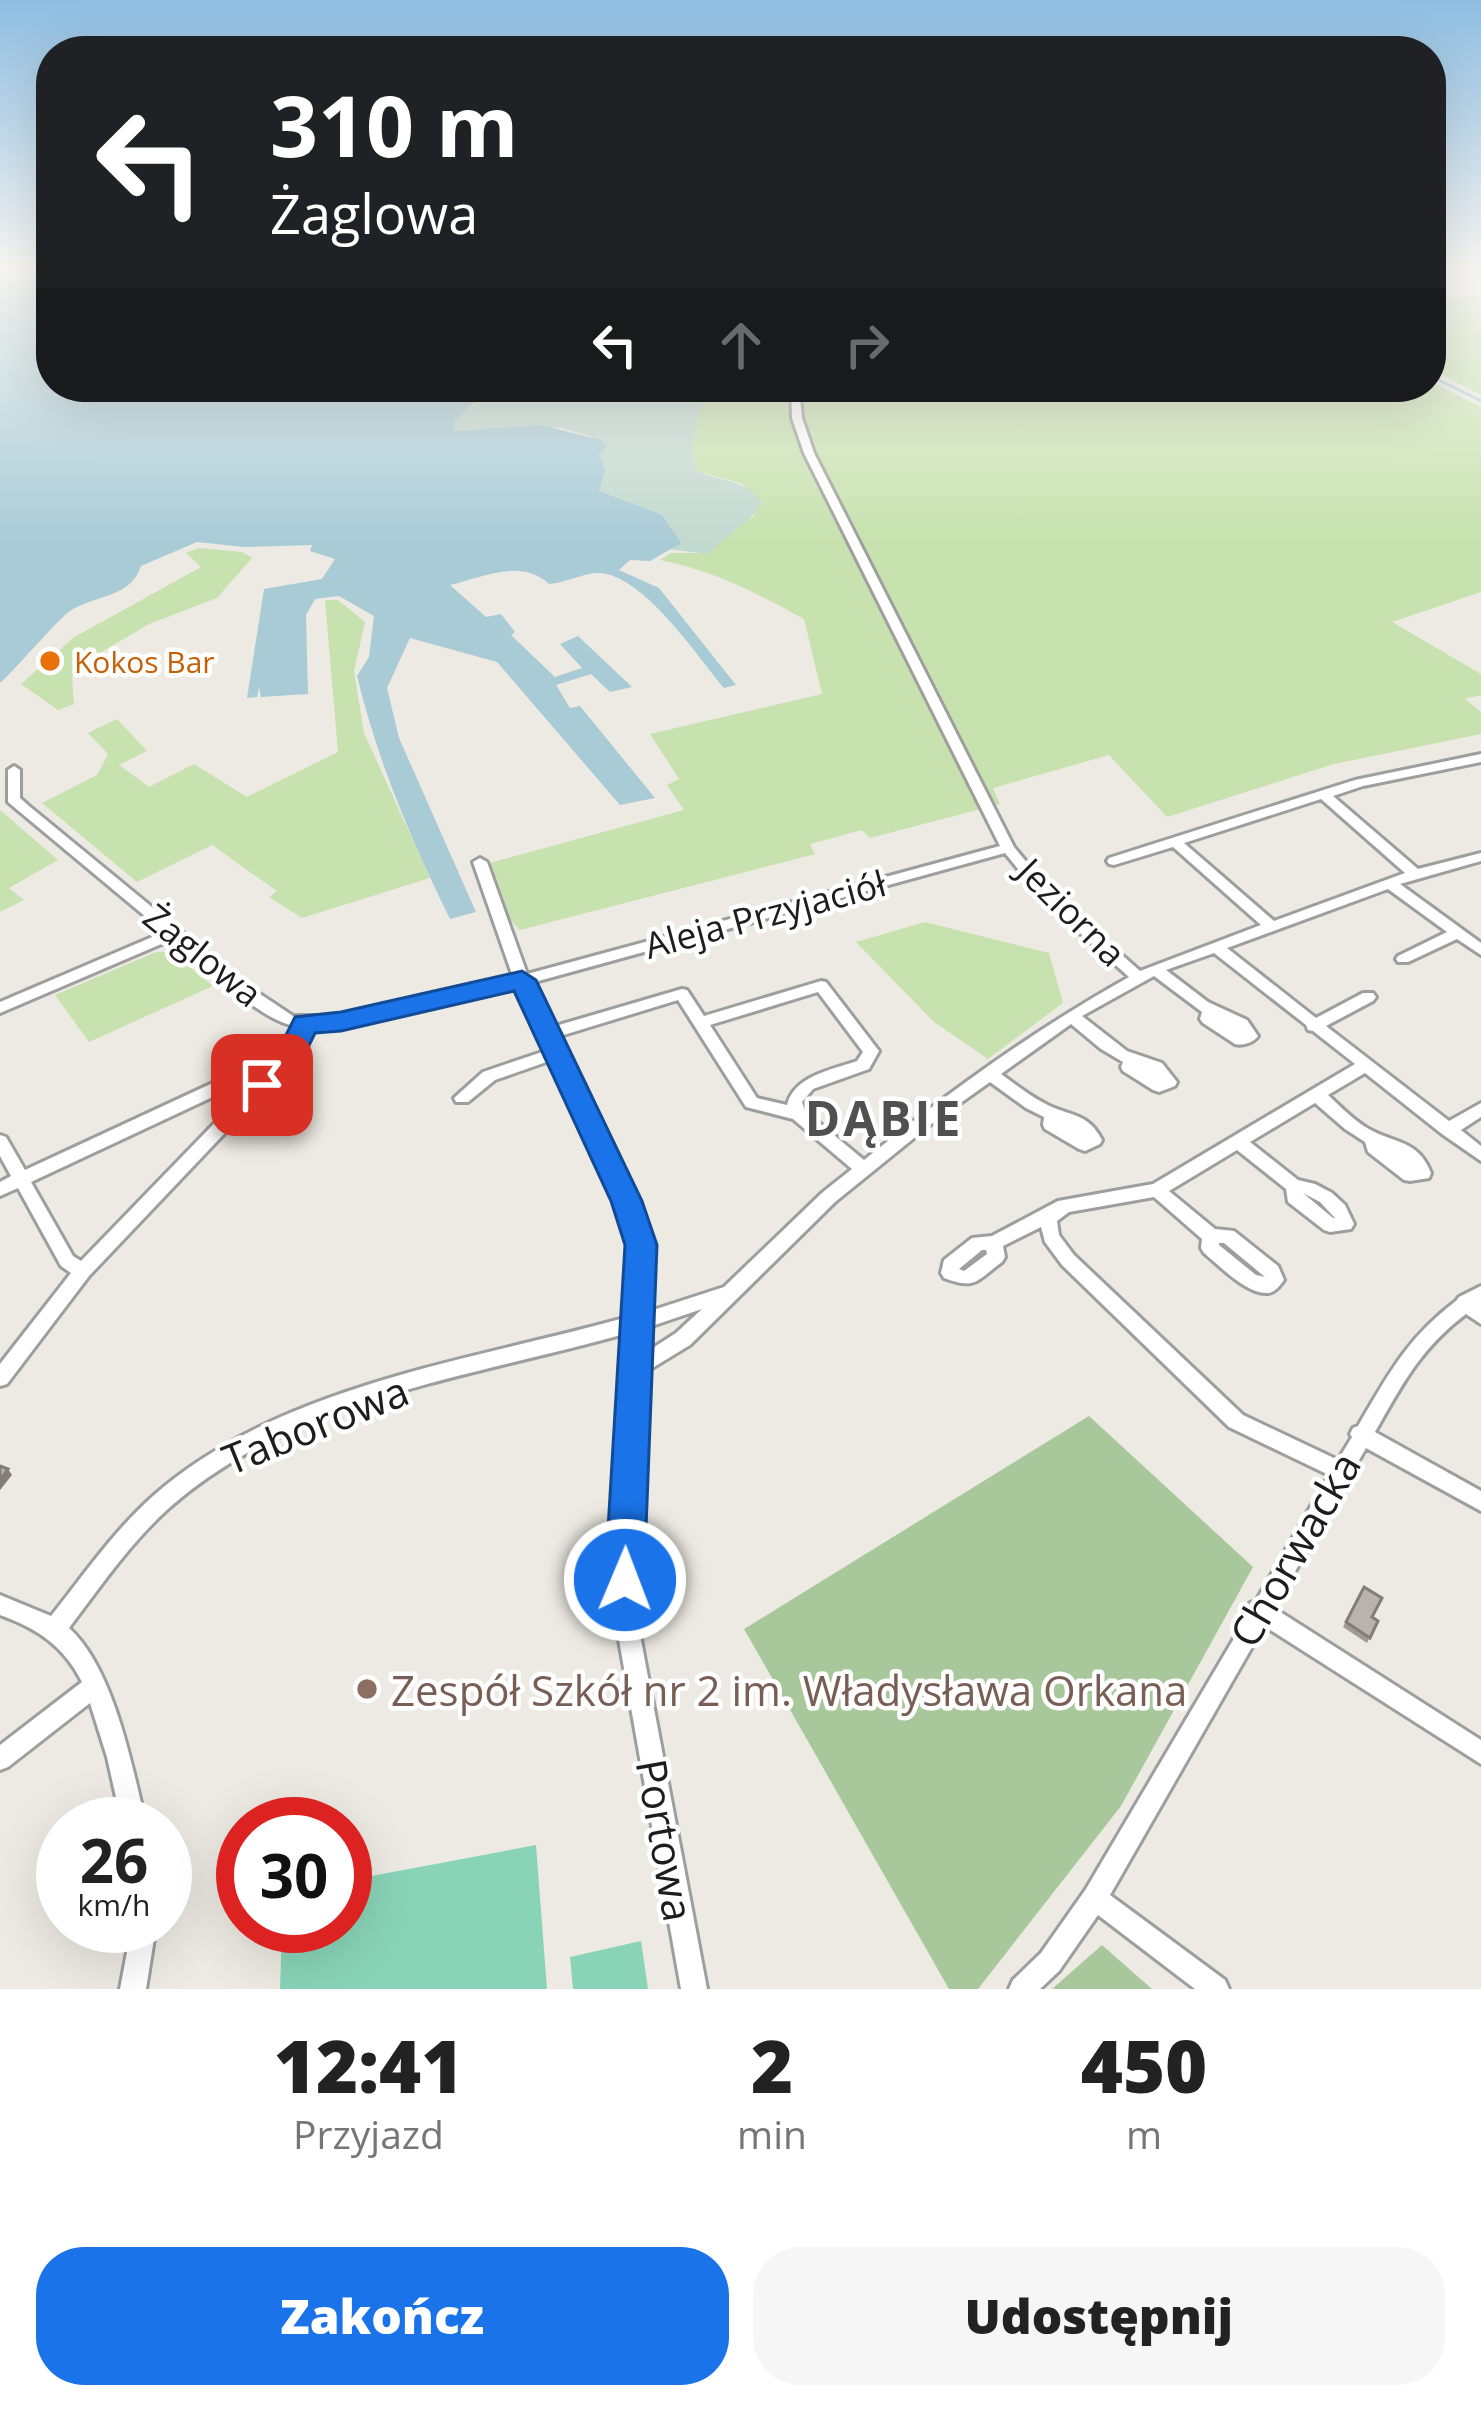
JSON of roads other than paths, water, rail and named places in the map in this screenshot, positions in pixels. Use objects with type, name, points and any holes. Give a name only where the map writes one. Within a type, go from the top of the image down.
[{"type":"street","name":"Jeziorna","points":[[796,402],[808,453],[1008,848],[1048,897],[1138,977]]},
{"type":"street","points":[[1114,861],[1399,772],[1481,758]]},
{"type":"street","name":"Żaglowa","points":[[14,770],[13,799],[278,1016],[304,1024],[341,1022],[522,980]]},
{"type":"street","points":[[1323,794],[1415,874]]},
{"type":"street","points":[[1174,841],[1270,925]]},
{"type":"street","name":"Aleja Przyjaciół","points":[[522,980],[1008,848]]},
{"type":"street","points":[[637,1368],[683,1339],[798,1222],[863,1169],[1071,1016],[1155,968],[1415,874],[1481,856]]},
{"type":"street","name":"Portowa","points":[[480,862],[522,980],[636,1223],[642,1262],[625,1530],[626,1600],[694,1989]]},
{"type":"street","points":[[1389,883],[1481,950]]},
{"type":"street","points":[[0,1008],[175,933]]},
{"type":"street","points":[[1403,959],[1458,934]]},
{"type":"street","points":[[1215,946],[1481,1155]]},
{"type":"street","points":[[1155,968],[1210,1011]]},
{"type":"street","points":[[702,1022],[821,986],[871,1051],[863,1065],[800,1091],[794,1101],[798,1114]]},
{"type":"street","points":[[547,1034],[682,994],[752,1103],[798,1114],[863,1169]]},
{"type":"street","points":[[1313,1026],[1368,997]]},
{"type":"street","points":[[1071,1016],[1131,1059]]},
{"type":"street","points":[[0,1378],[83,1271],[292,1052],[304,1024]]},
{"type":"street","points":[[0,1189],[292,1052]]},
{"type":"street","points":[[462,1098],[489,1076],[556,1053]]},
{"type":"street","points":[[994,1244],[1053,1212],[1157,1190],[1364,1066]]},
{"type":"street","points":[[989,1073],[1053,1115]]},
{"type":"street","points":[[1318,1096],[1373,1138]]},
{"type":"street","points":[[1448,1130],[1481,1109]]},
{"type":"street","points":[[0,1142],[67,1261],[83,1271]]},
{"type":"street","points":[[1240,1144],[1294,1186]]},
{"type":"street","points":[[1157,1190],[1210,1237]]},
{"type":"street","points":[[1053,1212],[1048,1218],[1051,1238],[1236,1420],[1339,1470]]},
{"type":"street","name":"Taborowa","points":[[55,1629],[132,1532],[171,1493],[279,1428],[401,1387],[705,1301],[734,1286]]},
{"type":"street","name":"Chorwacka","points":[[1022,1989],[1050,1962],[1095,1898],[1360,1434],[1423,1340],[1476,1304]]},
{"type":"street","points":[[1360,1434],[1481,1502]]},
{"type":"street","points":[[0,1605],[55,1629],[76,1650],[120,1763],[128,1797]]},
{"type":"street","points":[[1258,1610],[1481,1753]]},
{"type":"street","points":[[0,1760],[93,1687]]},
{"type":"street","points":[[1095,1898],[1216,1989]]},
{"type":"street","points":[[133,1989],[139,1953]]},
{"type":"water","points":[[0,360],[36,360],[36,402],[473,402],[455,420],[454,431],[542,425],[600,440],[607,446],[599,454],[605,470],[599,491],[662,515],[681,543],[650,561],[630,560],[619,570],[659,588],[736,685],[724,688],[667,618],[613,576],[596,573],[549,584],[538,576],[514,571],[450,585],[486,617],[501,614],[515,632],[511,635],[555,677],[582,668],[560,644],[578,636],[632,687],[610,692],[591,674],[556,685],[570,708],[580,706],[655,798],[620,805],[497,662],[410,638],[387,688],[399,738],[476,912],[450,919],[397,800],[357,676],[369,657],[374,616],[339,596],[315,599],[306,615],[308,694],[261,697],[259,687],[257,697],[247,698],[264,589],[322,579],[335,559],[310,551],[312,545],[245,547],[197,542],[141,566],[128,585],[65,615],[0,683]]},
{"type":"waterway","points":[[1446,384],[1481,401]]},
{"type":"place","name":"Kokos Bar","points":[[50,661]]},
{"type":"place","name":"Zespół Szkół nr 2 im. Władysława Orkana","points":[[367,1689]]},
{"type":"district","name":"DĄBIE","points":[[884,1117]]}]
